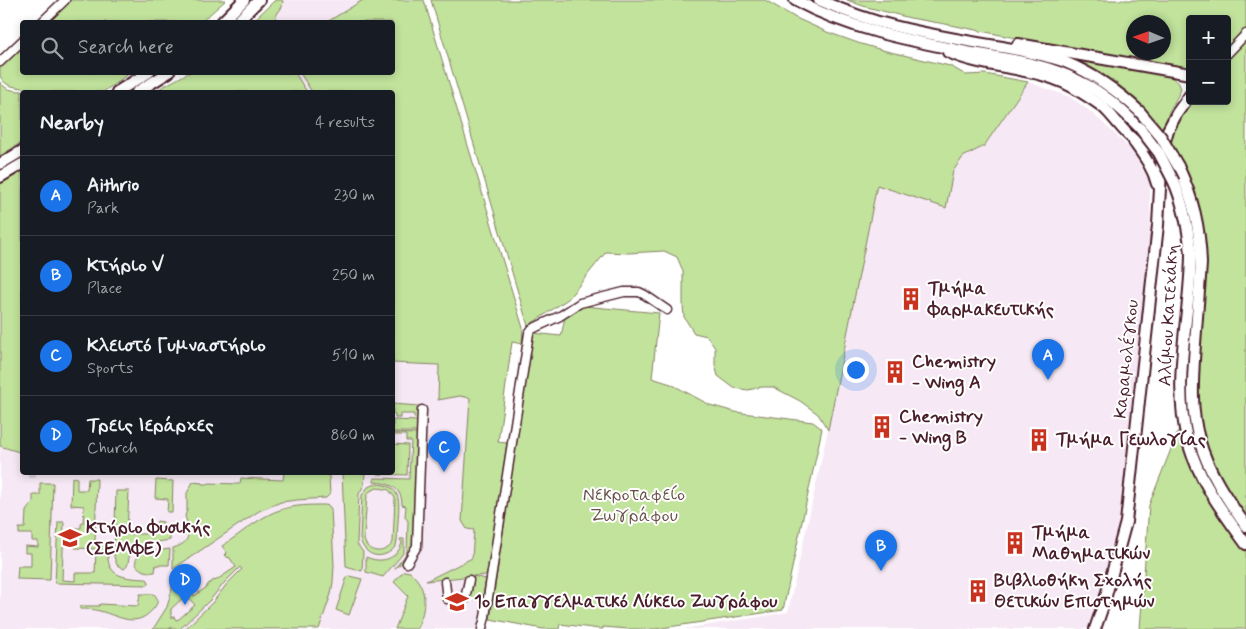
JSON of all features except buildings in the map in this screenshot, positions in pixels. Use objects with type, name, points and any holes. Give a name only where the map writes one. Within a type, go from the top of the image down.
[{"type":"main road","points":[[224,20],[244,0]]},
{"type":"main road","points":[[239,20],[259,0]]},
{"type":"main road","name":"Αλίμου Κατεχάκη","points":[[795,0],[835,19],[860,28],[893,37],[1020,61],[1062,73],[1090,86],[1108,98],[1139,127],[1158,153],[1174,182],[1184,211],[1188,232],[1191,253],[1182,407],[1189,443],[1208,489],[1246,544]]},
{"type":"main road","name":"Αλίμου Κατεχάκη","points":[[819,0],[840,9],[895,26],[1033,53],[1065,62],[1105,83],[1140,112],[1161,138],[1178,166],[1188,187],[1194,208],[1199,230],[1201,264],[1192,405],[1203,452],[1212,473],[1246,526]]},
{"type":"main road","points":[[967,41],[1006,42],[1083,54],[1186,74]]},
{"type":"main road","points":[[934,45],[960,58],[1032,72],[1068,84],[1104,108],[1139,144],[1152,147],[1164,141]]},
{"type":"main road","points":[[1178,73],[1186,78]]},
{"type":"main road","points":[[120,90],[144,75]]},
{"type":"main road","points":[[141,90],[164,75]]},
{"type":"main road","name":"Καραμολέγκου","points":[[1095,629],[1126,522],[1158,225],[1161,160],[1164,141],[1173,120],[1186,100]]},
{"type":"main road","points":[[1129,135],[1148,161],[1154,173],[1159,195]]},
{"type":"main road","points":[[0,164],[20,152]]},
{"type":"main road","points":[[0,177],[20,165]]},
{"type":"street","points":[[44,20],[65,0]]},
{"type":"street","points":[[1231,50],[1246,34]]},
{"type":"street","points":[[0,62],[20,43]]},
{"type":"street","points":[[482,629],[529,333],[532,329],[560,316],[580,303],[624,292],[639,292],[667,310]]},
{"type":"street","points":[[408,563],[416,546],[422,410]]},
{"type":"street","points":[[465,599],[469,580]]},
{"type":"street","points":[[445,582],[446,599]]},
{"type":"shaded area","points":[[275,0],[424,0],[523,328],[522,344],[512,342],[498,442],[507,443],[488,575],[478,629],[0,629],[0,184],[20,171],[20,475],[395,475],[395,90],[157,90],[186,75],[395,75],[395,20],[254,20]]},
{"type":"shaded area","points":[[1028,82],[1070,97],[1090,111],[1134,153],[1150,183],[1151,245],[1120,544],[1094,629],[683,629],[788,612],[828,430],[877,185],[946,207],[953,171],[963,157],[984,146]]},
{"type":"green space","points":[[65,0],[226,0],[203,20],[44,20]]},
{"type":"green space","points":[[363,0],[424,0],[523,328],[522,344],[512,342],[498,442],[507,443],[488,575],[473,576],[486,579],[482,601],[468,598],[472,576],[426,581],[472,558],[474,530],[467,529],[462,521],[470,398],[460,396],[438,400],[439,365],[395,363],[395,90],[311,90],[301,75],[395,75],[395,20],[330,20]]},
{"type":"green space","points":[[431,0],[765,0],[796,18],[858,43],[950,66],[966,75],[985,74],[1028,82],[984,146],[963,157],[953,171],[946,208],[877,185],[828,430],[818,414],[800,401],[773,387],[748,390],[734,388],[718,376],[715,365],[715,348],[707,336],[694,333],[684,317],[683,271],[677,257],[664,251],[606,252],[568,299],[528,326]]},
{"type":"green space","points":[[847,0],[1246,0],[1246,629],[1140,629],[1149,505],[1197,383],[1206,270],[1198,214],[1166,141],[1188,105],[1231,105],[1231,15],[1186,15],[1186,75],[1095,54],[910,18]]},
{"type":"green space","points":[[274,1],[283,1],[282,7],[275,17],[277,20],[254,20]]},
{"type":"green space","points":[[20,43],[20,75],[127,75],[106,90],[33,90],[5,83],[0,75],[0,62]]},
{"type":"green space","points":[[1077,59],[1164,75],[1178,82],[1181,90],[1169,112],[1162,133],[1126,94],[1110,81],[1077,63]]},
{"type":"green space","points":[[184,75],[296,75],[306,90],[157,90]]},
{"type":"green space","points":[[0,82],[6,88],[20,91],[20,143],[0,156]]},
{"type":"green space","points":[[20,171],[20,452],[0,446],[0,184]]},
{"type":"green space","name":"Νεκροταφείο Ζωγράφου","points":[[583,306],[659,313],[652,378],[671,384],[710,405],[735,412],[813,422],[822,429],[783,610],[655,629],[603,627],[603,629],[600,629],[560,624],[559,629],[543,629],[490,619],[533,333],[561,336],[565,317]]},
{"type":"green space","points":[[395,404],[419,406],[414,542],[408,558],[394,569],[407,551],[408,521],[405,517],[406,506],[402,505],[400,494],[394,487],[385,483],[374,482],[374,478],[409,479],[411,441],[406,441],[406,435],[395,435],[395,433],[417,434],[418,432],[395,432],[395,420],[418,421],[418,419],[414,418],[414,414],[400,414],[400,418],[395,418]]},
{"type":"green space","points":[[395,444],[408,445],[407,475],[395,475]]},
{"type":"green space","points":[[284,475],[327,475],[329,476],[330,494],[326,498],[281,502],[259,511],[173,569],[173,548],[184,543],[188,536],[185,516],[187,493],[193,482],[202,484],[240,484],[241,478],[283,480]]},
{"type":"green space","points":[[342,475],[365,475],[364,485],[359,494],[357,544],[363,552],[362,571],[346,566]]},
{"type":"green space","points":[[72,477],[77,478],[77,490],[87,490],[88,479],[97,479],[95,542],[109,543],[108,559],[110,566],[117,574],[122,576],[148,580],[148,585],[55,583],[58,522],[64,522],[62,580],[75,581],[75,573],[95,573],[96,549],[75,548],[76,528],[81,528],[83,523],[84,506],[71,505]]},
{"type":"green space","points":[[156,480],[173,481],[172,512],[167,512],[168,499],[155,498]]},
{"type":"green space","points":[[40,483],[53,483],[50,580],[17,579],[18,566],[31,566],[31,553],[25,553],[25,546],[38,547],[38,541],[32,541],[32,534],[19,534],[19,528],[25,528],[26,511],[33,502],[33,495],[40,495]]},
{"type":"green space","points":[[376,484],[385,485],[395,491],[398,496],[396,546],[386,554],[370,554],[362,545],[360,539],[362,495],[368,487]],"holes":[[[377,488],[389,490],[395,498],[393,542],[382,551],[369,548],[364,539],[367,495],[370,491]]]},
{"type":"green space","points":[[116,491],[129,491],[127,534],[145,534],[145,524],[156,525],[157,521],[163,522],[163,525],[171,528],[170,540],[136,548],[132,551],[128,564],[124,569],[117,565],[114,557]]},
{"type":"green space","points":[[325,505],[331,509],[334,565],[331,594],[319,629],[185,629],[213,602],[242,569],[240,567],[180,629],[171,629],[171,627],[170,629],[153,629],[167,607],[172,582],[181,574],[185,576],[190,574],[183,580],[184,582],[181,585],[187,593],[191,591],[194,596],[214,580],[236,567],[229,557],[225,555],[227,553],[222,546],[259,520],[283,509]],"holes":[[[186,595],[195,605],[179,619],[176,620],[174,617],[171,617],[171,609]]]},
{"type":"green space","points":[[400,539],[404,539],[404,551],[383,577],[366,572],[366,557],[378,560],[388,559],[397,553],[400,548],[402,543]]},
{"type":"green space","points":[[170,549],[169,565],[156,565],[155,572],[141,570],[136,564],[136,560],[143,553]]},
{"type":"green space","points":[[404,571],[410,572],[416,578],[423,592],[424,606],[417,629],[395,629],[408,596],[394,582]]},
{"type":"green space","points":[[347,577],[362,579],[349,615],[336,610]]},
{"type":"green space","points":[[140,594],[154,594],[157,601],[154,608],[148,614],[135,620],[128,620],[97,610],[80,609],[80,606],[99,606],[100,604],[138,606]]},
{"type":"place","name":"Τμήμα Φαρμακευτικής","points":[[911,299]]},
{"type":"place","name":"Chemistry - Wing Α","points":[[895,372]]},
{"type":"place","name":"Aithrio","points":[[1048,380]]},
{"type":"place","name":"Chemistry - Wing Β","points":[[882,427]]},
{"type":"place","name":"Τμήμα Γεωλογίας","points":[[1039,440]]},
{"type":"place","name":"Κλειστό Γυμναστήριο","points":[[444,472]]},
{"type":"place","name":"Κτήριο Φυσικής (ΣΕΜΦΕ)","points":[[70,538]]},
{"type":"place","name":"Τμήμα Μαθηματικών","points":[[1015,543]]},
{"type":"place","name":"Κτήριο V","points":[[881,571]]},
{"type":"place","name":"Βιβλιοθήκη Σχολής Θετικών Επιστημών","points":[[978,591]]},
{"type":"place","name":"1ο Επαγγελματικό Λύκειο Ζωγράφου","points":[[457,602]]},
{"type":"place","name":"Τρεις Ιεράρχες","points":[[185,605]]}]
